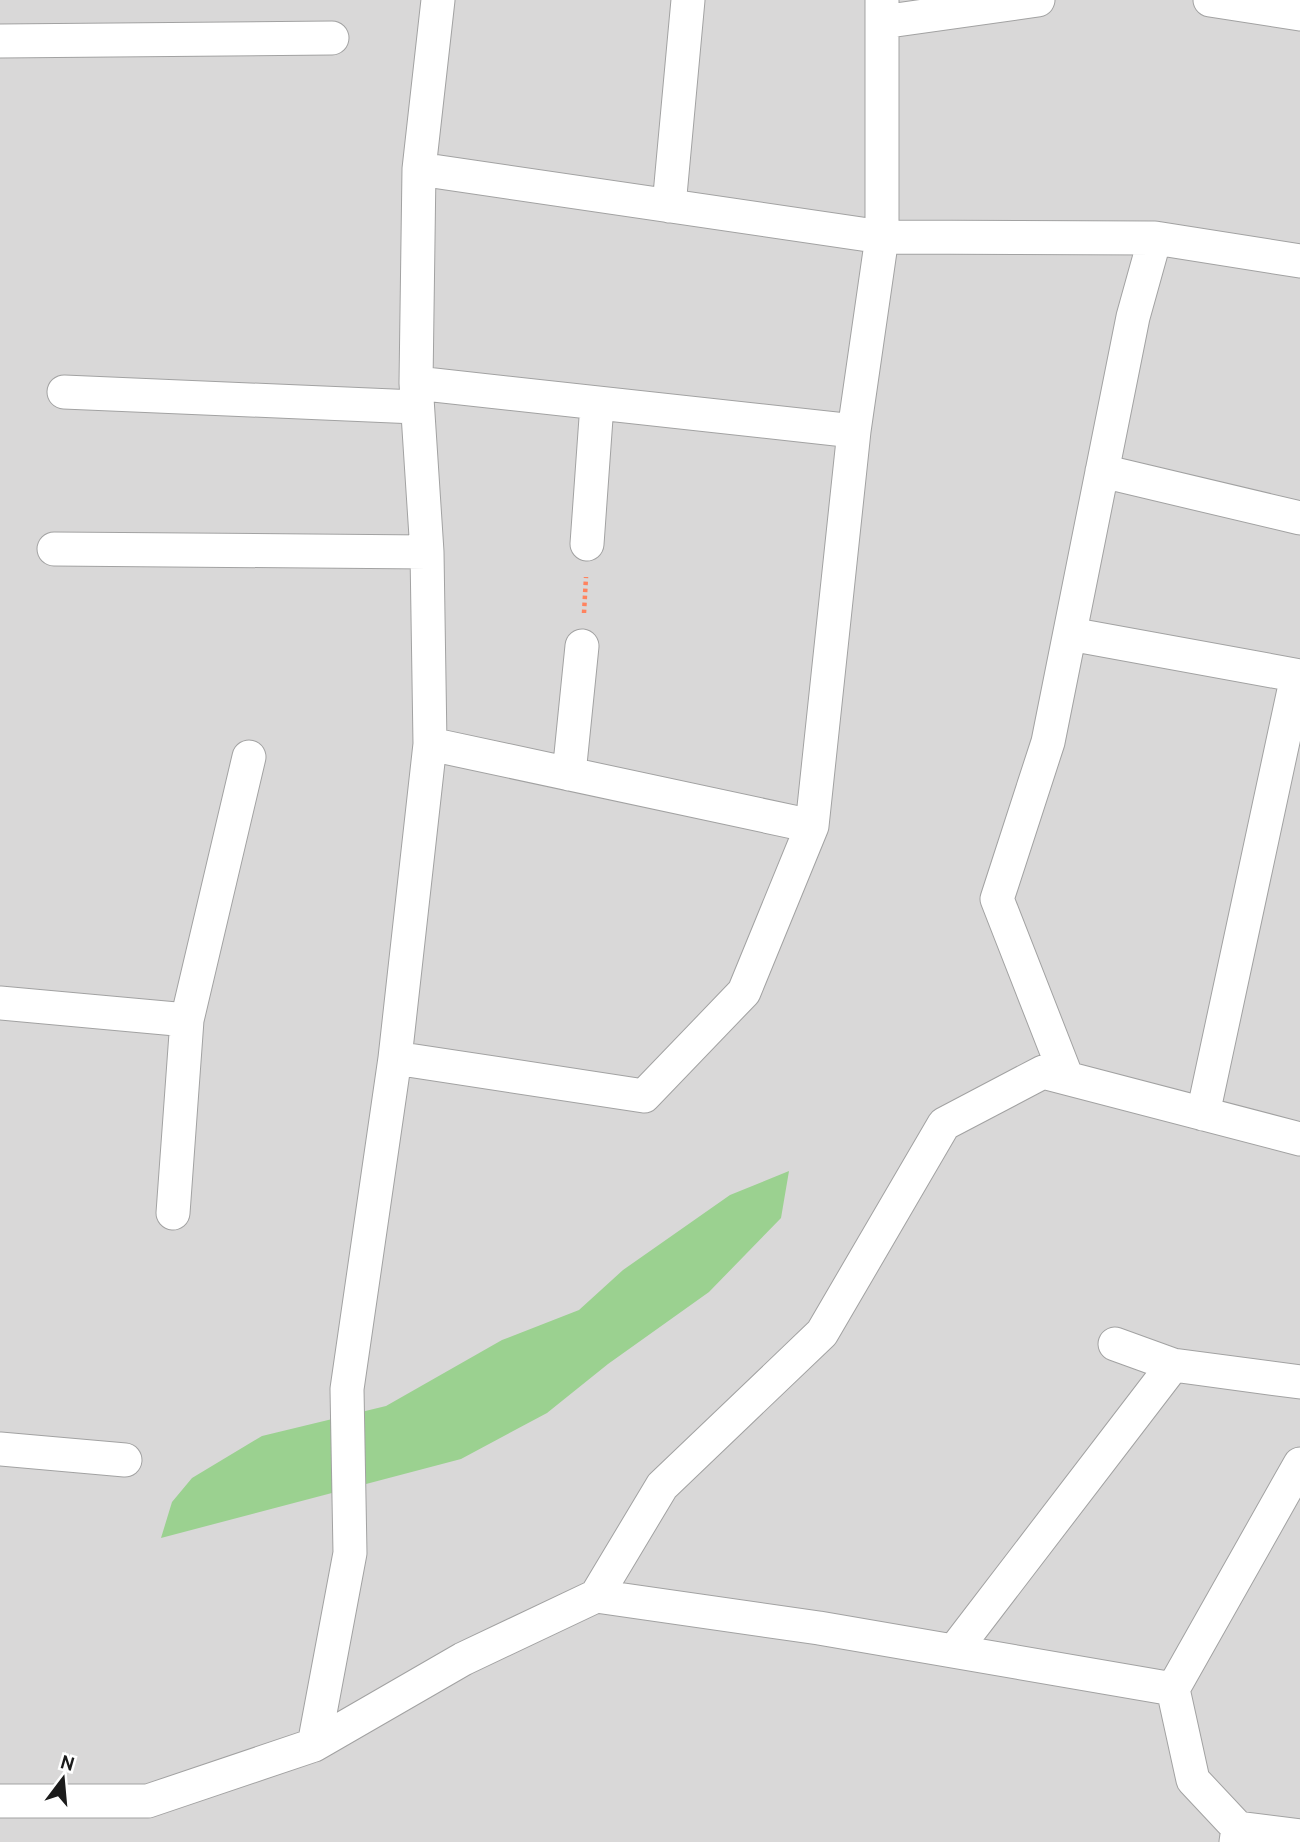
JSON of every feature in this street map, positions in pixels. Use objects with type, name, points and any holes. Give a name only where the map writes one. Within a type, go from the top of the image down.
[{"type":"street","points":[[314,1745],[350,1553],[347,1389],[395,1058],[430,744],[427,551],[416,395],[419,169],[438,0]]},
{"type":"street","points":[[668,206],[688,0]]},
{"type":"street","points":[[395,1058],[644,1096],[744,992],[812,826],[854,431],[882,237],[882,11],[1038,0]]},
{"type":"street","points":[[1210,0],[1300,14]]},
{"type":"street","points":[[0,41],[332,38]]},
{"type":"street","points":[[419,169],[882,237],[1155,238],[1300,261]]},
{"type":"street","points":[[1067,1078],[997,899],[1048,742],[1133,317],[1155,238]]},
{"type":"street","points":[[64,391],[416,395],[597,404],[854,431]]},
{"type":"street","points":[[587,544],[597,404]]},
{"type":"street","points":[[1102,471],[1300,518]]},
{"type":"street","points":[[54,549],[427,551]]},
{"type":"street","points":[[1070,634],[1299,676],[1203,1114]]},
{"type":"street","points":[[569,774],[582,646]]},
{"type":"street","points":[[430,744],[812,826]]},
{"type":"street","points":[[173,1213],[187,1020],[249,757]]},
{"type":"street","points":[[0,1003],[187,1020]]},
{"type":"street","points":[[0,1801],[148,1801],[314,1745],[463,1659],[596,1596],[662,1486],[822,1333],[944,1124],[1044,1072],[1300,1139]]},
{"type":"street","points":[[1115,1344],[1173,1365],[1300,1382]]},
{"type":"street","points":[[954,1651],[1173,1365]]},
{"type":"street","points":[[0,1449],[125,1460]]},
{"type":"street","points":[[1300,1464],[1173,1689],[1194,1780],[1237,1835],[1300,1836]]},
{"type":"street","points":[[596,1596],[954,1651],[1173,1689]]},
{"type":"path","points":[[582,646],[587,544]]},
{"type":"shaded area","points":[[0,0],[1300,0],[1300,1842],[0,1842]]},
{"type":"green space","points":[[789,1171],[781,1218],[709,1292],[608,1364],[547,1413],[461,1459],[161,1538],[172,1502],[192,1478],[262,1436],[386,1406],[502,1340],[579,1310],[623,1270],[730,1195]]}]
